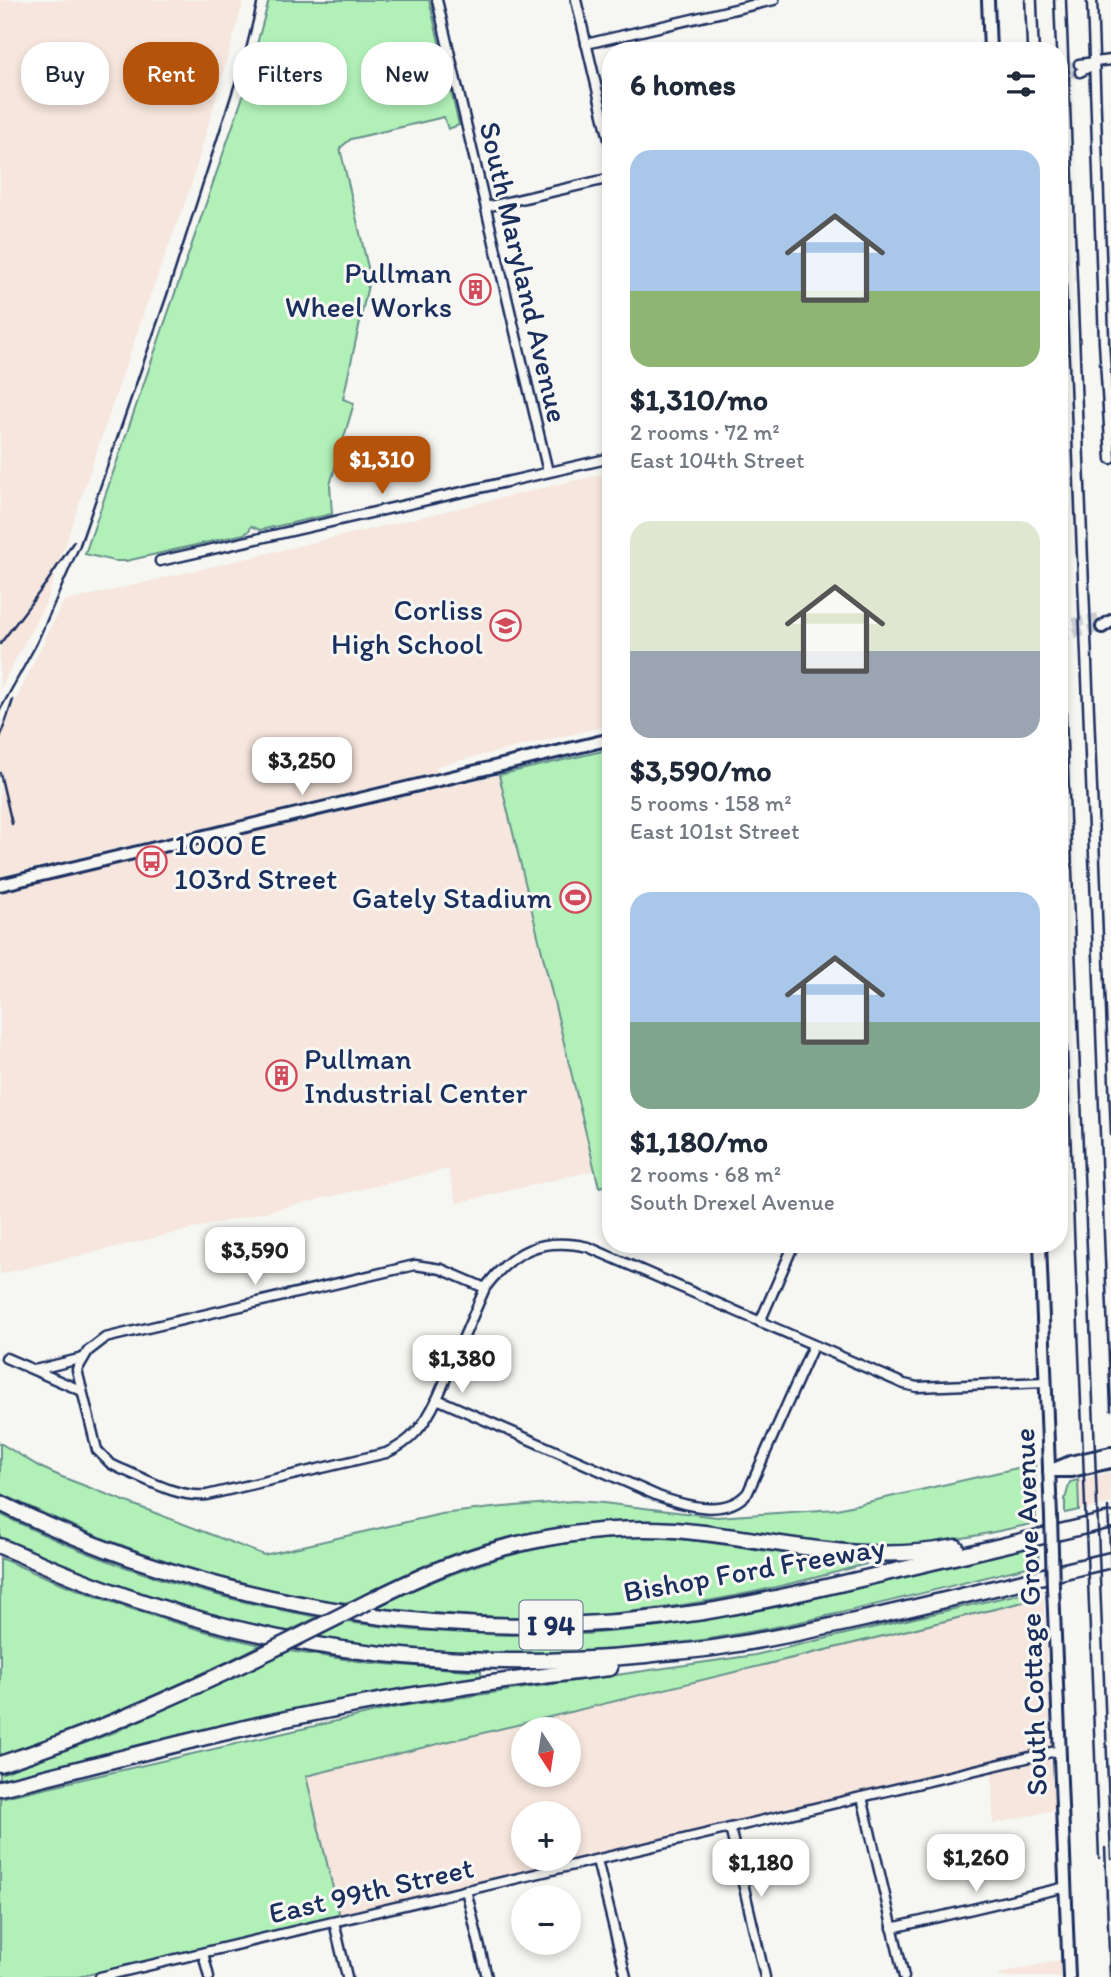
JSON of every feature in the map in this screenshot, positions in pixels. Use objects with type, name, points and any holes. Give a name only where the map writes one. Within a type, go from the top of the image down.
[{"type":"highway","name":"Bishop Ford Freeway","points":[[0,1503],[104,1549],[164,1571],[235,1591],[363,1615],[518,1626],[643,1619],[702,1612],[779,1597],[1111,1520]]},
{"type":"highway","points":[[0,1764],[156,1704],[457,1562],[528,1542],[568,1535],[675,1530],[855,1554],[895,1554],[935,1551],[978,1543],[1111,1512]]},
{"type":"highway","name":"I 94","points":[[0,1546],[79,1580],[151,1605],[242,1629],[347,1651],[451,1660],[537,1663],[718,1648],[1111,1560]]},
{"type":"highway","points":[[0,1788],[258,1725],[386,1699],[533,1676],[637,1665],[718,1648]]},
{"type":"street","name":"South Maryland Avenue","points":[[437,0],[548,472]]},
{"type":"street","points":[[576,0],[602,111]]},
{"type":"street","points":[[586,44],[774,0]]},
{"type":"street","points":[[988,0],[990,42]]},
{"type":"street","points":[[1092,0],[1111,459]]},
{"type":"street","points":[[1079,68],[1111,60]]},
{"type":"street","points":[[486,207],[602,180]]},
{"type":"street","points":[[1100,202],[1111,199]]},
{"type":"street","points":[[160,561],[602,460]]},
{"type":"street","points":[[0,885],[602,742]]},
{"type":"street","points":[[485,1288],[440,1269],[415,1265],[115,1335],[96,1344],[82,1358],[77,1370],[97,1450],[119,1468],[179,1492],[197,1496],[386,1452],[405,1443],[420,1430],[437,1399],[485,1288],[504,1264],[518,1254],[547,1244],[576,1244],[588,1247],[904,1384],[918,1387],[1046,1382]]},
{"type":"street","points":[[760,1322],[790,1253]]},
{"type":"street","name":"South Cottage Grove Avenue","points":[[1040,1253],[1069,1977]]},
{"type":"street","points":[[437,1399],[658,1496],[693,1505],[720,1507],[742,1500],[748,1492],[813,1346]]},
{"type":"street","points":[[6,1358],[80,1390]]},
{"type":"street","points":[[34,1370],[82,1358]]},
{"type":"street","points":[[1049,1471],[1070,1462],[1111,1453]]},
{"type":"street","points":[[1049,1471],[1072,1471],[1111,1462]]},
{"type":"street","name":"East 99th Street","points":[[100,1977],[1060,1750]]},
{"type":"street","points":[[862,1797],[904,1977]]},
{"type":"street","points":[[730,1828],[765,1977]]},
{"type":"street","points":[[597,1860],[626,1977]]},
{"type":"street","points":[[892,1928],[1066,1887]]},
{"type":"street","points":[[466,1891],[487,1977]]},
{"type":"street","points":[[334,1922],[347,1977]]},
{"type":"street","points":[[203,1953],[209,1977]]},
{"type":"shaded area","points":[[0,0],[244,0],[219,87],[219,42],[123,42],[123,105],[214,105],[189,192],[146,306],[45,604],[0,689]]},
{"type":"shaded area","points":[[602,474],[602,727],[436,766],[437,772],[0,876],[0,733],[63,602]]},
{"type":"shaded area","points":[[499,775],[595,1170],[457,1203],[448,1169],[0,1274],[0,893]]},
{"type":"shaded area","points":[[1111,1472],[1111,1503],[1079,1510],[1078,1480]]},
{"type":"shaded area","points":[[1040,1589],[1043,1589],[1054,1810],[993,1824],[992,1763],[581,1860],[581,1801],[511,1801],[511,1871],[535,1871],[340,1917],[305,1776],[511,1726],[511,1787],[581,1787],[581,1717],[549,1717],[1040,1598]]},
{"type":"shaded area","points":[[1060,1960],[1060,1977],[999,1977],[999,1974]]},
{"type":"green space","points":[[269,0],[429,0],[439,42],[361,42],[361,105],[453,105],[453,100],[459,125],[448,129],[444,117],[351,139],[340,148],[370,276],[343,399],[354,403],[330,485],[332,514],[260,530],[251,526],[244,534],[126,561],[85,554],[240,105],[347,105],[347,42],[258,42]]},
{"type":"green space","points":[[602,751],[602,1186],[599,1187],[499,775]]},
{"type":"green space","points":[[0,1443],[62,1477],[264,1555],[441,1514],[574,1501],[717,1517],[837,1509],[1035,1464],[1036,1523],[944,1541],[874,1547],[670,1524],[609,1523],[563,1527],[474,1547],[416,1569],[354,1600],[337,1602],[261,1587],[184,1567],[36,1510],[0,1493]]},
{"type":"green space","points":[[1078,1480],[1079,1510],[1065,1513],[1065,1499],[1070,1482]]},
{"type":"green space","points":[[0,1514],[76,1549],[155,1577],[236,1600],[318,1617],[287,1632],[221,1617],[100,1580],[0,1539]]},
{"type":"green space","points":[[635,1536],[865,1560],[866,1564],[730,1597],[638,1611],[498,1617],[375,1608],[439,1579],[502,1558],[566,1544]]},
{"type":"green space","points":[[1032,1547],[1038,1551],[1039,1564],[871,1606],[702,1640],[606,1651],[510,1653],[413,1649],[317,1637],[346,1622],[412,1630],[505,1635],[586,1634],[660,1627],[777,1607]]},
{"type":"green space","points":[[0,1558],[128,1608],[261,1645],[132,1705],[0,1756]]},
{"type":"green space","points":[[1040,1589],[1040,1598],[549,1717],[511,1717],[511,1726],[306,1776],[340,1917],[78,1977],[0,1977],[0,1798],[402,1706],[755,1655]]},
{"type":"green space","points":[[289,1651],[371,1663],[481,1671],[481,1678],[373,1695],[0,1780],[0,1774],[115,1732]]},
{"type":"tunnel","points":[[1068,67],[1079,64]]},
{"type":"tunnel","points":[[1068,75],[1080,72]]},
{"type":"tunnel","points":[[1068,624],[1102,617]]},
{"type":"tunnel","points":[[1068,635],[1102,627]]},
{"type":"railway","points":[[0,710],[36,645],[80,545],[167,295],[246,49],[258,0]]},
{"type":"railway","points":[[1025,0],[1027,42]]},
{"type":"railway","points":[[1037,0],[1039,42]]},
{"type":"railway","points":[[1054,0],[1056,42]]},
{"type":"railway","points":[[1066,0],[1068,42]]},
{"type":"railway","points":[[1068,50],[1111,1136]]},
{"type":"railway","points":[[1068,333],[1111,1410]]},
{"type":"railway","points":[[0,644],[74,541]]},
{"type":"railway","points":[[0,738],[13,700]]},
{"type":"railway","points":[[1068,765],[1111,1859]]},
{"type":"railway","points":[[0,773],[12,824]]},
{"type":"railway","points":[[1068,1075],[1099,1858]]},
{"type":"railway","points":[[1108,1507],[1111,1570]]},
{"type":"railway","points":[[1105,1848],[1110,1977]]},
{"type":"place","name":"Pullman Wheel Works","points":[[475,289]]},
{"type":"place","name":"Corliss High School","points":[[506,626]]},
{"type":"place","name":"1000 E 103rd Street","points":[[151,861]]},
{"type":"place","name":"Gately Stadium","points":[[575,897]]},
{"type":"place","name":"Pullman Industrial Center","points":[[281,1075]]}]
